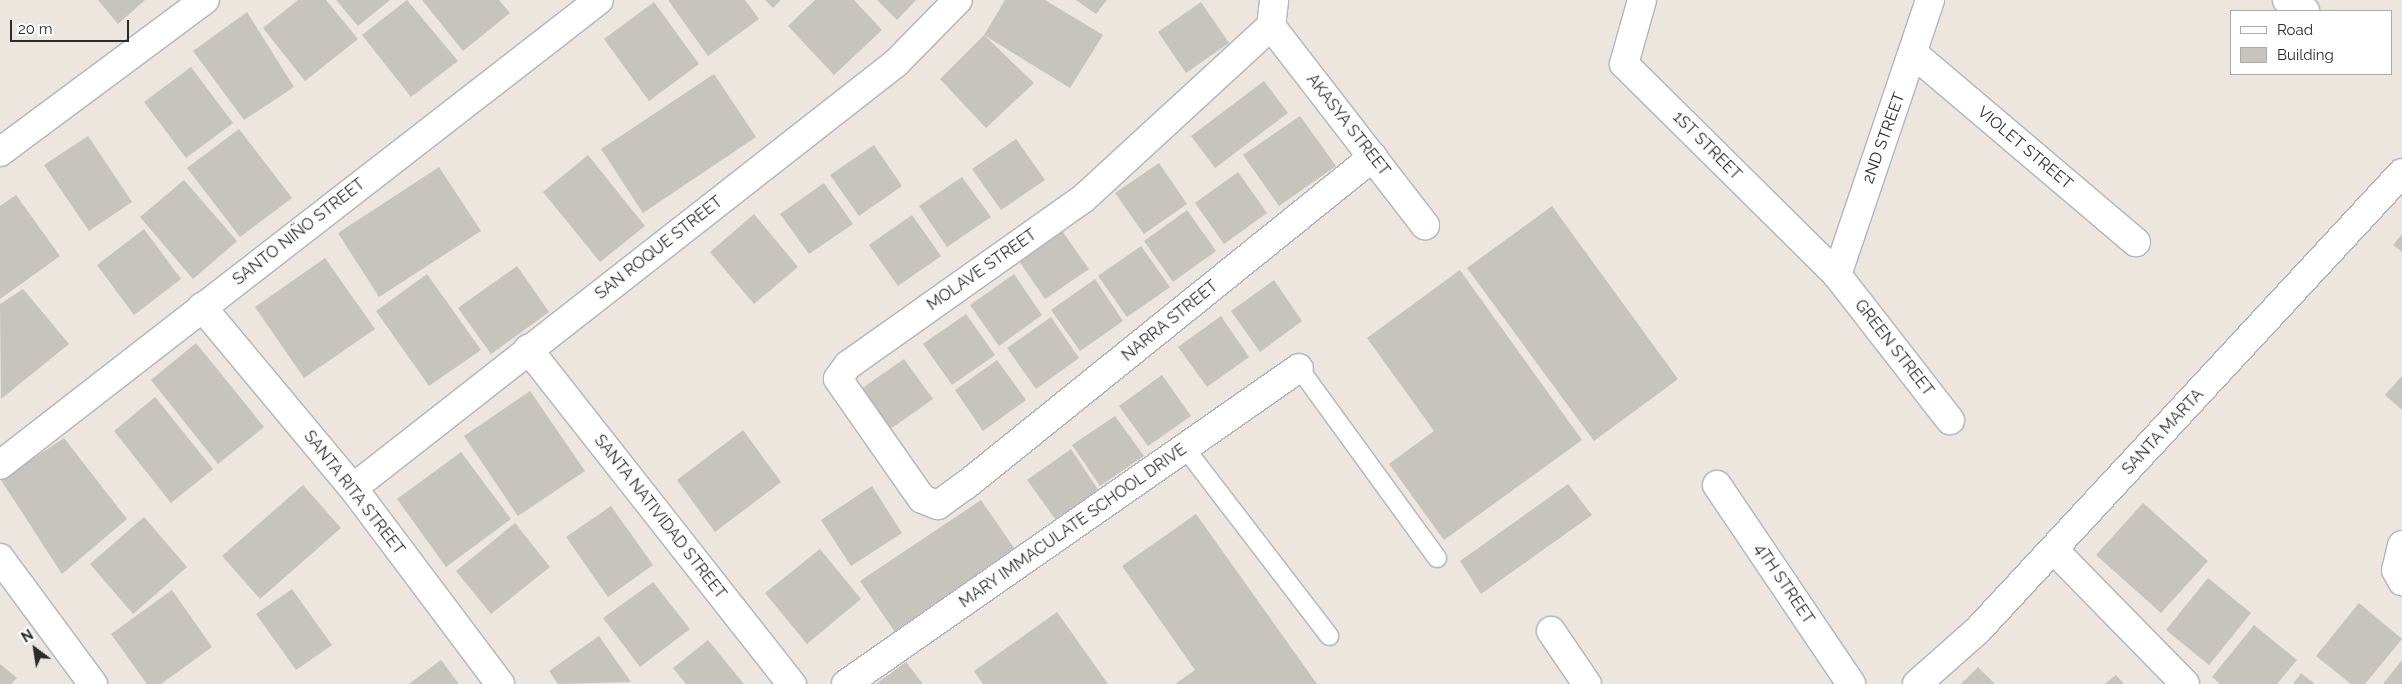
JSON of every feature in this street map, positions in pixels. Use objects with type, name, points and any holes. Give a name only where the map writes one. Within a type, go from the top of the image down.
[{"type":"street","points":[[0,152],[205,0]]},
{"type":"street","name":"SANTO NIÑO STREET","points":[[0,466],[599,0]]},
{"type":"street","name":"SAN ROQUE STREET","points":[[353,488],[528,349],[896,63],[958,0]]},
{"type":"street","name":"1ST STREET","points":[[1642,0],[1624,64],[1837,275]]},
{"type":"street","name":"2ND STREET","points":[[1837,275],[1914,54],[1930,0]]},
{"type":"street","points":[[2287,0],[2303,10]]},
{"type":"street","name":"AKASYA STREET","points":[[1273,13],[1373,158],[1425,224]]},
{"type":"street","name":"MOLAVE STREET","points":[[966,485],[938,505],[922,499],[838,379],[848,365],[1084,198],[1273,13]]},
{"type":"street","name":"VIOLET STREET","points":[[1914,54],[2136,242]]},
{"type":"street","name":"NARRA STREET","points":[[966,485],[1373,158]]},
{"type":"street","name":"SANTA MARTA","points":[[1917,684],[1978,630],[2054,550],[2402,173]]},
{"type":"street","name":"GREEN STREET","points":[[1837,275],[1950,420]]},
{"type":"street","name":"SANTA RITA STREET","points":[[202,307],[353,488],[500,684]]},
{"type":"street","name":"SANTA NATIVIDAD STREET","points":[[528,349],[792,684]]},
{"type":"street","name":"MARY IMMACULATE SCHOOL DRIVE","points":[[846,684],[1299,368]]},
{"type":"street","name":"4TH STREET","points":[[1717,485],[1851,684]]},
{"type":"street","points":[[2402,545],[2396,570],[2402,581]]},
{"type":"street","points":[[2054,550],[2185,684]]},
{"type":"street","points":[[0,558],[92,684]]},
{"type":"street","points":[[1551,631],[1587,684]]},
{"type":"lane","points":[[1299,368],[1437,558]]},
{"type":"lane","points":[[1185,448],[1329,636]]},
{"type":"building","points":[[98,0],[145,0],[118,24]]},
{"type":"building","points":[[298,0],[326,0],[358,39],[305,81],[263,28]]},
{"type":"building","points":[[336,0],[390,0],[358,26]]},
{"type":"building","points":[[407,0],[458,61],[411,97],[362,35]]},
{"type":"building","points":[[422,0],[499,0],[510,13],[463,51]]},
{"type":"building","points":[[668,0],[745,0],[759,19],[708,56]]},
{"type":"building","points":[[765,0],[781,0],[773,8]]},
{"type":"building","points":[[815,0],[854,0],[882,30],[834,75],[788,26]]},
{"type":"building","points":[[877,0],[916,0],[897,20]]},
{"type":"building","points":[[1005,0],[1045,0],[1103,35],[1070,88],[984,35]]},
{"type":"building","points":[[1076,0],[1107,0],[1096,14]]},
{"type":"building","points":[[654,2],[699,64],[649,101],[604,39]]},
{"type":"building","points":[[1201,2],[1229,43],[1186,73],[1158,32]]},
{"type":"building","points":[[247,12],[294,87],[244,120],[193,51]]},
{"type":"building","points":[[984,35],[1034,83],[986,128],[940,79]]},
{"type":"building","points":[[191,67],[233,123],[186,158],[144,102]]},
{"type":"building","points":[[714,74],[756,137],[643,213],[601,149]]},
{"type":"building","points":[[1264,81],[1288,113],[1215,168],[1191,136]]},
{"type":"building","points":[[1300,116],[1336,166],[1279,206],[1243,155]]},
{"type":"building","points":[[239,129],[292,198],[240,237],[187,168]]},
{"type":"building","points":[[88,136],[132,202],[89,231],[44,165]]},
{"type":"building","points":[[1016,139],[1045,180],[1001,210],[972,169]]},
{"type":"building","points":[[874,145],[902,186],[859,216],[830,175]]},
{"type":"building","points":[[588,155],[645,226],[600,262],[543,192]]},
{"type":"building","points":[[1159,163],[1187,204],[1144,234],[1115,193]]},
{"type":"building","points":[[439,167],[481,231],[379,297],[338,233]]},
{"type":"building","points":[[1238,172],[1267,213],[1224,244],[1195,203]]},
{"type":"building","points":[[962,177],[991,217],[947,247],[919,206]]},
{"type":"building","points":[[184,180],[237,241],[193,279],[140,217]]},
{"type":"building","points":[[824,183],[853,224],[809,254],[780,214]]},
{"type":"building","points":[[16,195],[60,256],[0,299],[0,206]]},
{"type":"building","points":[[1552,206],[1678,379],[1594,441],[1467,268]]},
{"type":"building","points":[[1187,210],[1216,251],[1173,282],[1144,241]]},
{"type":"building","points":[[754,214],[798,267],[754,304],[710,252]]},
{"type":"building","points":[[912,215],[941,256],[898,286],[869,245]]},
{"type":"building","points":[[1060,228],[1089,269],[1045,299],[1017,258]]},
{"type":"building","points":[[144,229],[181,279],[134,315],[97,265]]},
{"type":"building","points":[[2402,234],[2402,252],[2393,245]]},
{"type":"building","points":[[1141,246],[1170,287],[1127,317],[1098,276]]},
{"type":"building","points":[[325,258],[375,329],[304,378],[255,307]]},
{"type":"building","points":[[517,266],[549,312],[491,354],[458,308]]},
{"type":"building","points":[[1460,270],[1582,440],[1444,540],[1389,464],[1434,431],[1367,338]]},
{"type":"building","points":[[427,274],[481,350],[429,386],[376,311]]},
{"type":"building","points":[[1014,274],[1042,315],[999,346],[970,305]]},
{"type":"building","points":[[1095,279],[1123,321],[1080,351],[1051,310]]},
{"type":"building","points":[[1274,280],[1302,321],[1260,352],[1231,311]]},
{"type":"building","points":[[23,289],[69,344],[1,399],[0,304]]},
{"type":"building","points":[[966,314],[995,355],[952,385],[923,344]]},
{"type":"building","points":[[1221,316],[1249,357],[1207,387],[1178,347]]},
{"type":"building","points":[[1051,317],[1079,358],[1036,389],[1007,348]]},
{"type":"building","points":[[196,343],[264,427],[218,464],[151,380]]},
{"type":"building","points":[[904,359],[933,399],[889,430],[861,389]]},
{"type":"building","points":[[997,360],[1026,400],[983,431],[955,390]]},
{"type":"building","points":[[1162,375],[1191,416],[1148,446],[1119,406]]},
{"type":"building","points":[[2402,376],[2402,410],[2385,395]]},
{"type":"building","points":[[530,391],[585,471],[518,516],[464,436]]},
{"type":"building","points":[[155,397],[213,469],[171,503],[114,431]]},
{"type":"building","points":[[1115,416],[1144,456],[1100,486],[1072,445]]},
{"type":"building","points":[[743,430],[781,482],[715,532],[677,480]]},
{"type":"building","points":[[64,438],[127,519],[62,574],[1,480]]},
{"type":"building","points":[[1071,449],[1099,491],[1056,520],[1027,480]]},
{"type":"building","points":[[461,452],[511,519],[446,567],[397,499]]},
{"type":"building","points":[[1568,484],[1592,515],[1481,594],[1460,561]]},
{"type":"building","points":[[303,485],[341,528],[260,599],[222,556]]},
{"type":"building","points":[[872,486],[902,533],[851,566],[821,520]]},
{"type":"building","points":[[981,500],[1016,551],[895,632],[860,581]]},
{"type":"building","points":[[2143,503],[2208,561],[2161,613],[2096,555]]},
{"type":"building","points":[[611,506],[653,565],[608,597],[566,537]]},
{"type":"building","points":[[1196,514],[1317,684],[1175,684],[1195,670],[1122,566]]},
{"type":"building","points":[[144,517],[187,567],[133,614],[90,564]]},
{"type":"building","points":[[515,523],[550,567],[491,614],[456,571]]},
{"type":"building","points":[[820,549],[861,599],[807,644],[765,593]]},
{"type":"building","points":[[2208,578],[2251,613],[2209,665],[2166,630]]},
{"type":"building","points":[[653,582],[690,629],[640,667],[603,618]]},
{"type":"building","points":[[292,589],[332,645],[296,670],[256,614]]},
{"type":"building","points":[[172,590],[212,647],[161,684],[147,684],[111,634]]},
{"type":"building","points":[[2359,603],[2402,639],[2365,684],[2351,684],[2316,656]]},
{"type":"building","points":[[1057,612],[1108,684],[983,684],[974,671]]},
{"type":"building","points":[[2254,625],[2297,660],[2277,684],[2220,684],[2212,677]]},
{"type":"building","points":[[599,636],[631,682],[558,684],[549,671]]},
{"type":"building","points":[[708,640],[744,684],[686,684],[673,668]]},
{"type":"building","points":[[441,660],[459,684],[409,684]]},
{"type":"building","points":[[2402,660],[2402,684],[2383,684]]},
{"type":"building","points":[[906,662],[923,684],[876,684]]},
{"type":"building","points":[[0,664],[17,678],[11,684],[0,684]]},
{"type":"building","points":[[1978,667],[1995,684],[1961,684]]},
{"type":"building","points":[[2301,673],[2315,684],[2293,684]]},
{"type":"building","points":[[2116,675],[2124,684],[2105,684],[2107,682]]}]
